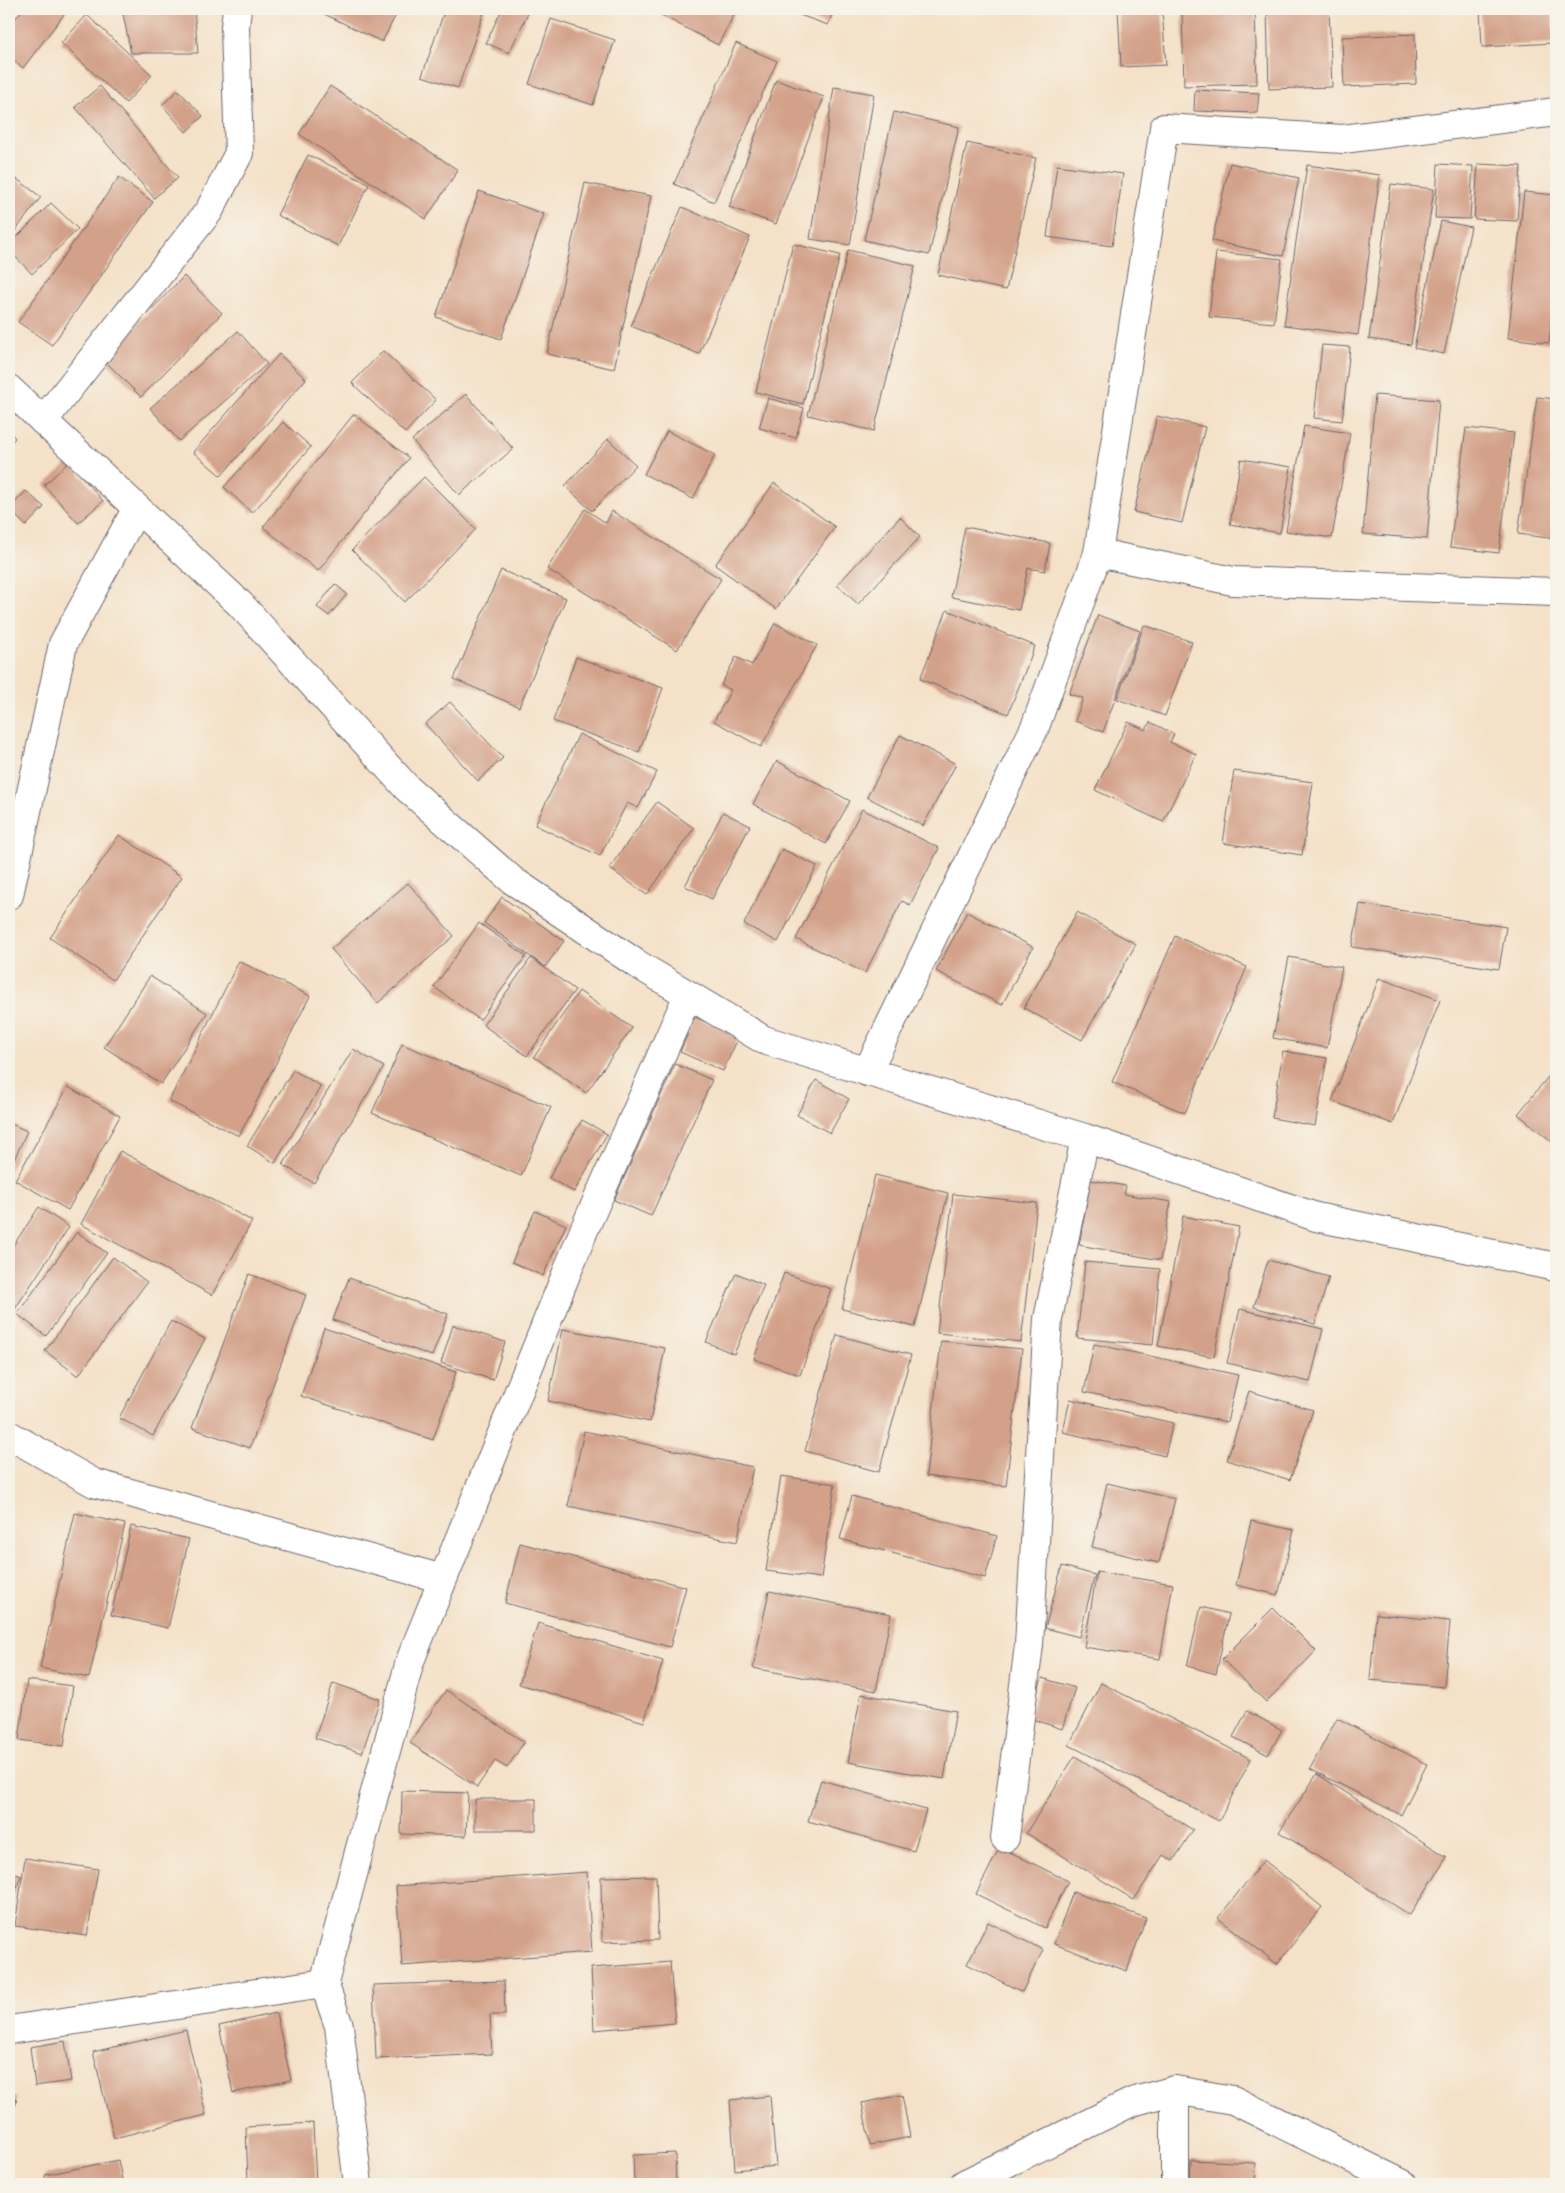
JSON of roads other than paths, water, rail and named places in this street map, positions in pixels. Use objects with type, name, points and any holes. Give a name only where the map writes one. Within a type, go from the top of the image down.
[{"type":"street","points":[[44,421],[209,211],[239,153],[235,27],[237,9]]},
{"type":"street","points":[[867,1072],[1035,727],[1098,553],[1164,128],[1343,140],[1556,112]]},
{"type":"street","points":[[9,389],[240,604],[407,788],[512,880],[637,964],[764,1040],[1085,1138],[1316,1217],[1556,1267]]},
{"type":"street","points":[[9,895],[62,644],[137,508]]},
{"type":"street","points":[[1098,553],[1233,581],[1556,592]]},
{"type":"street","points":[[358,2184],[339,2026],[324,1983],[410,1661],[584,1230],[688,995]]},
{"type":"street","points":[[1005,1838],[1029,1645],[1048,1319],[1085,1138]]},
{"type":"street","points":[[9,1435],[94,1483],[444,1580]]},
{"type":"street","points":[[9,2030],[324,1983]]},
{"type":"street","points":[[1175,2090],[1175,2184]]},
{"type":"street","points":[[964,2184],[1132,2102],[1175,2090],[1233,2100],[1403,2184]]}]
